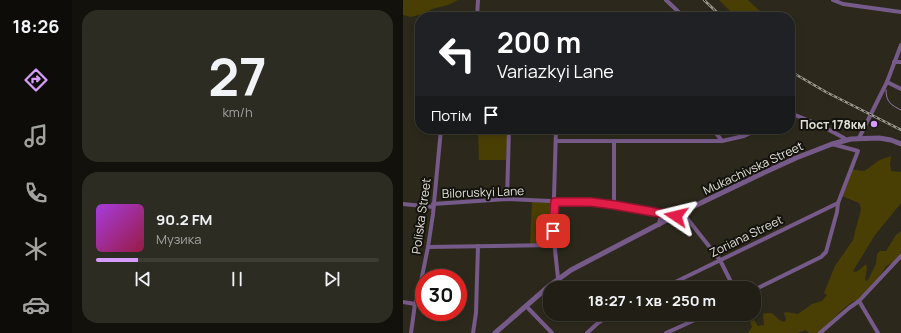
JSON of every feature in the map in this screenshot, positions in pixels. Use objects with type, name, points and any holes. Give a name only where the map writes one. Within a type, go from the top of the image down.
[{"type":"street","points":[[478,12],[480,0]]},
{"type":"street","points":[[665,0],[678,12]]},
{"type":"street","points":[[833,0],[843,4],[901,12]]},
{"type":"street","points":[[859,138],[887,82],[901,45]]},
{"type":"street","points":[[895,62],[901,62]]},
{"type":"street","points":[[887,82],[901,89]]},
{"type":"street","points":[[795,116],[820,125],[846,140]]},
{"type":"street","name":"Poliska Street","points":[[424,269],[433,214],[441,134]]},
{"type":"street","points":[[507,199],[509,134]]},
{"type":"street","points":[[556,134],[553,231],[558,278]]},
{"type":"street","points":[[717,134],[722,141]]},
{"type":"street","points":[[556,141],[722,141],[748,134]]},
{"type":"street","name":"Mukachivska Street","points":[[495,333],[558,278],[682,212],[759,175],[796,158],[846,140],[859,138],[879,138],[891,140],[901,144]]},
{"type":"street","points":[[614,141],[614,205]]},
{"type":"street","points":[[761,287],[823,256],[828,246],[838,203],[857,151],[832,144]]},
{"type":"street","name":"Biloruskyi Lane","points":[[403,204],[433,205],[507,199],[555,202],[591,202],[676,216]]},
{"type":"street","name":"Zoriana Street","points":[[677,281],[838,203]]},
{"type":"street","points":[[659,212],[659,225]]},
{"type":"street","points":[[682,212],[720,260],[730,281]]},
{"type":"street","points":[[428,247],[554,245]]},
{"type":"street","points":[[473,333],[476,313],[478,246]]},
{"type":"street","points":[[820,333],[859,301],[901,256]]},
{"type":"street","points":[[859,301],[878,333]]},
{"type":"street","points":[[403,302],[415,304]]},
{"type":"street","name":"Poliska Street","points":[[411,333],[415,304]]},
{"type":"street","points":[[526,306],[552,333]]},
{"type":"street","points":[[587,333],[601,321]]},
{"type":"street","points":[[666,333],[693,321]]},
{"type":"shaded area","points":[[403,0],[458,0],[428,12],[415,12],[415,16],[411,17],[403,15]]},
{"type":"shaded area","points":[[719,0],[748,0],[761,12],[731,12]]},
{"type":"shaded area","points":[[478,134],[508,134],[506,160],[479,160]]},
{"type":"shaded area","points":[[891,156],[891,171],[901,172],[901,203],[875,235],[853,271],[855,272],[859,270],[866,264],[867,268],[865,279],[866,281],[868,280],[876,264],[877,254],[880,251],[886,251],[896,235],[901,231],[901,254],[892,263],[886,266],[878,279],[859,299],[843,309],[819,333],[809,333],[806,330],[797,333],[748,333],[752,327],[750,322],[752,321],[755,321],[758,326],[764,325],[763,314],[771,313],[784,322],[786,320],[784,313],[798,314],[812,304],[822,301],[827,295],[824,293],[835,266],[853,240],[861,209],[859,203],[842,196],[851,169],[860,171],[865,170],[879,160]]},
{"type":"shaded area","points":[[532,202],[552,203],[553,205],[552,239],[548,244],[530,244]]},
{"type":"waterway","points":[[886,90],[890,103],[901,110]]},
{"type":"railway","points":[[704,0],[717,12]]},
{"type":"railway","points":[[795,74],[826,92],[901,130]]},
{"type":"place","name":"Пост 178км","points":[[874,124]]},
{"type":"route","points":[[553,231],[555,202],[591,202],[666,213],[676,216]]}]
